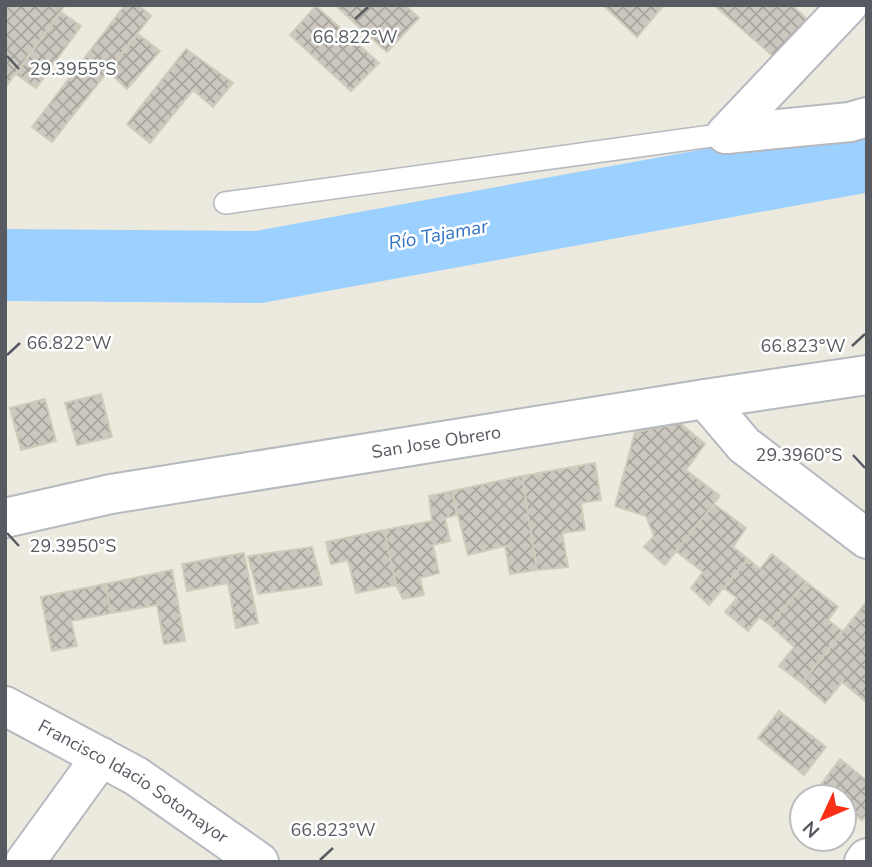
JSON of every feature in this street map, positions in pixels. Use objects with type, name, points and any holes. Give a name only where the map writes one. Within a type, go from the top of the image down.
[{"type":"street","points":[[726,134],[848,5]]},
{"type":"street","points":[[726,134],[850,122],[867,117]]},
{"type":"street","name":"San Jose Obrero","points":[[5,517],[111,494],[867,375]]},
{"type":"street","points":[[705,399],[744,445],[867,538]]},
{"type":"street","name":"Francisco Idacio Sotomayor","points":[[5,706],[136,776],[259,862]]},
{"type":"street","points":[[25,862],[101,757]]},
{"type":"lane","points":[[225,204],[726,134]]},
{"type":"building","points":[[5,5],[65,5],[5,88]]},
{"type":"building","points":[[125,5],[138,5],[151,16],[52,142],[32,127]]},
{"type":"building","points":[[335,5],[405,5],[419,18],[387,52]]},
{"type":"building","points":[[603,5],[664,5],[637,37]]},
{"type":"building","points":[[714,5],[792,5],[807,19],[773,56]]},
{"type":"building","points":[[316,6],[379,63],[351,91],[290,35]]},
{"type":"building","points":[[61,12],[81,26],[36,88],[16,74]]},
{"type":"building","points":[[138,34],[160,51],[127,89],[108,71]]},
{"type":"building","points":[[186,49],[233,83],[213,107],[193,90],[150,143],[127,124]]},
{"type":"building","points":[[101,394],[112,437],[77,445],[65,403]]},
{"type":"building","points":[[45,399],[56,441],[21,450],[10,408]]},
{"type":"building","points":[[680,423],[705,444],[686,470],[720,496],[665,565],[644,547],[654,536],[646,516],[615,506],[635,432]]},
{"type":"building","points":[[595,463],[601,500],[581,503],[585,530],[562,533],[568,567],[537,570],[522,476]]},
{"type":"building","points":[[522,476],[537,570],[510,574],[505,546],[468,555],[452,491]]},
{"type":"building","points":[[452,491],[457,515],[445,518],[450,541],[433,545],[439,573],[420,578],[424,595],[403,599],[396,585],[384,530],[432,521],[429,496]]},
{"type":"building","points":[[714,504],[746,528],[733,547],[748,559],[709,605],[691,588],[703,572],[676,551]]},
{"type":"building","points":[[384,530],[396,585],[356,593],[348,560],[331,564],[326,542]]},
{"type":"building","points":[[312,547],[322,585],[258,594],[248,556]]},
{"type":"building","points":[[244,553],[258,623],[236,628],[228,583],[187,591],[182,564]]},
{"type":"building","points":[[772,554],[806,582],[770,625],[759,617],[748,631],[725,612],[737,598],[724,588],[748,559],[760,569]]},
{"type":"building","points":[[172,570],[185,641],[164,644],[157,605],[111,613],[105,584]]},
{"type":"building","points":[[806,582],[838,607],[828,620],[842,631],[802,683],[779,666],[794,647],[770,625]]},
{"type":"building","points":[[105,584],[111,613],[71,621],[77,646],[52,651],[41,597]]},
{"type":"building","points":[[867,601],[867,698],[865,701],[842,682],[825,703],[802,683]]},
{"type":"building","points":[[779,711],[826,747],[804,775],[758,738]]},
{"type":"building","points":[[840,759],[867,781],[867,814],[862,820],[858,817],[858,783],[822,783]]},
{"type":"waterway","name":"Río Tajamar","points":[[5,265],[258,267],[867,156]]}]
